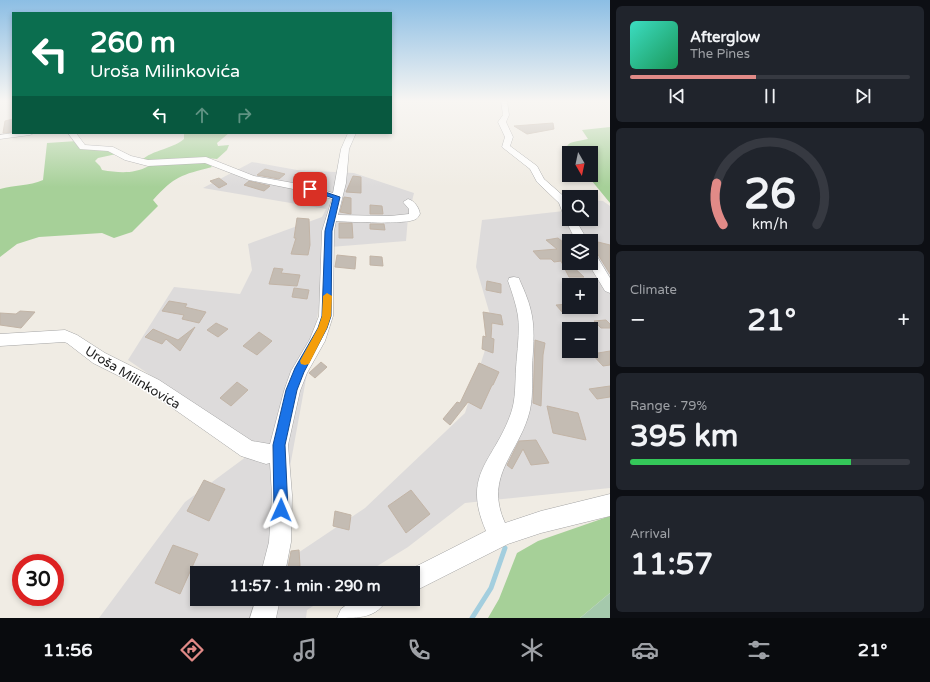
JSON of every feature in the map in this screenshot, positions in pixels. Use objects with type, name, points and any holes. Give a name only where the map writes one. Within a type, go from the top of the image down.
[{"type":"street","points":[[506,130],[509,137],[506,147],[534,168],[540,180],[562,200]]},
{"type":"street","points":[[0,137],[22,134]]},
{"type":"street","points":[[73,134],[83,147],[110,149],[138,161],[155,163],[206,160],[252,178],[310,189],[337,197]]},
{"type":"street","points":[[275,566],[280,542],[282,495],[279,445],[292,390],[299,371],[317,341],[326,316],[328,231],[341,183],[345,149],[352,134]]},
{"type":"street","points":[[331,218],[376,219],[412,217],[415,214],[414,209],[408,202]]},
{"type":"street","points":[[598,270],[610,288]]},
{"type":"street","points":[[500,536],[489,514],[486,491],[489,474],[512,434],[521,412],[526,339],[525,316],[514,281]]},
{"type":"street","name":"Uroša Milinkovića","points":[[0,340],[60,336],[72,339],[99,358],[153,385],[248,449],[266,454],[280,453]]},
{"type":"street","points":[[420,576],[500,536],[541,522],[610,505]]},
{"type":"street","points":[[263,618],[266,606]]},
{"type":"street","points":[[350,618],[366,606]]},
{"type":"shaded area","points":[[252,162],[297,170],[354,173],[414,193],[408,217],[406,241],[330,247],[272,566],[190,566],[190,606],[313,606],[307,610],[306,618],[99,618],[185,502],[258,448],[128,360],[174,287],[240,294],[252,270],[248,244],[322,217],[326,209],[203,188]]},
{"type":"shaded area","points":[[562,200],[562,208],[558,202]]},
{"type":"shaded area","points":[[598,201],[603,201],[610,206],[610,488],[465,503],[408,547],[377,566],[278,566],[365,508],[465,413],[493,325],[476,267],[482,220],[562,211],[562,226],[598,226]]},
{"type":"green space","points":[[582,130],[610,130],[610,203],[593,182],[598,182],[598,146],[567,146],[572,142],[588,139]]},
{"type":"green space","points":[[184,134],[228,134],[217,143],[218,146],[229,145],[227,150],[217,159],[196,157],[194,160],[208,163],[212,167],[193,172],[173,181],[153,200],[158,206],[132,232],[114,238],[102,233],[39,237],[17,244],[0,257],[0,189],[43,180],[47,143],[77,141],[84,146],[121,153],[98,158],[95,161],[102,170],[126,172],[143,169],[149,166],[149,164],[139,163],[148,155],[173,146],[184,139]]},
{"type":"green space","points":[[610,516],[610,593],[580,618],[488,618],[499,599],[517,553],[538,541]]},
{"type":"green space","points":[[610,593],[610,618],[580,618]]},
{"type":"building","points":[[4,130],[12,130],[12,132],[3,133]]},
{"type":"building","points":[[520,130],[549,130],[527,134]]},
{"type":"building","points":[[265,169],[285,174],[279,179],[257,175]]},
{"type":"building","points":[[353,176],[361,177],[361,193],[346,192]]},
{"type":"building","points":[[219,178],[227,184],[219,188],[210,181]]},
{"type":"building","points":[[249,181],[270,186],[264,191],[244,185]]},
{"type":"building","points":[[344,197],[351,198],[351,214],[340,212]]},
{"type":"building","points":[[370,205],[382,206],[383,214],[370,214]]},
{"type":"building","points":[[297,218],[309,219],[310,245],[308,255],[291,254],[296,238],[294,238]]},
{"type":"building","points":[[339,223],[352,223],[353,238],[339,238]]},
{"type":"building","points":[[370,224],[384,224],[385,230],[370,229]]},
{"type":"building","points":[[558,238],[562,241],[562,263],[561,261],[554,262],[551,259],[540,259],[533,251],[557,249],[546,240]]},
{"type":"building","points":[[598,242],[610,245],[610,274],[598,255]]},
{"type":"building","points":[[337,255],[356,257],[355,269],[335,267]]},
{"type":"building","points":[[370,256],[382,257],[383,266],[370,265]]},
{"type":"building","points":[[274,268],[283,269],[281,273],[300,275],[297,286],[269,284]]},
{"type":"building","points":[[566,270],[576,270],[584,277],[569,277]]},
{"type":"building","points":[[487,281],[501,284],[501,293],[486,290]]},
{"type":"building","points":[[294,288],[309,290],[307,299],[292,297]]},
{"type":"building","points":[[169,301],[187,304],[185,307],[206,312],[199,323],[182,319],[184,315],[162,311]]},
{"type":"building","points":[[556,305],[562,305],[562,312]]},
{"type":"building","points":[[20,311],[35,312],[21,328],[0,325],[0,313],[16,314]]},
{"type":"building","points":[[483,312],[501,315],[503,325],[492,323],[491,338],[494,339],[493,353],[482,349],[483,336],[486,337]]},
{"type":"building","points":[[606,320],[610,324],[610,328],[601,328],[598,325],[598,322],[594,321]]},
{"type":"building","points":[[216,323],[228,329],[218,337],[207,330]]},
{"type":"building","points":[[195,327],[180,351],[166,339],[162,344],[145,337],[153,329],[178,340]]},
{"type":"building","points":[[259,332],[272,341],[257,355],[243,346]]},
{"type":"building","points":[[535,340],[545,343],[543,355],[541,406],[533,403]]},
{"type":"building","points":[[610,351],[610,365],[603,366],[596,358],[598,358],[598,353]]},
{"type":"building","points":[[321,362],[327,367],[315,378],[309,373]]},
{"type":"building","points":[[479,363],[499,372],[493,385],[481,409],[468,402],[450,425],[443,419],[457,402],[460,403]]},
{"type":"building","points":[[237,382],[248,390],[231,406],[220,398]]},
{"type":"building","points":[[610,386],[610,397],[597,399],[589,389]]},
{"type":"building","points":[[547,406],[578,413],[586,440],[553,433]]},
{"type":"building","points":[[536,440],[549,463],[531,465],[523,449],[512,469],[507,465],[519,441]]},
{"type":"building","points":[[204,480],[225,489],[209,521],[187,511]]},
{"type":"building","points":[[411,490],[430,514],[406,533],[388,506]]},
{"type":"building","points":[[335,511],[351,515],[349,530],[333,526]]},
{"type":"building","points":[[173,545],[198,554],[193,566],[190,566],[190,572],[180,594],[155,583]]},
{"type":"building","points":[[299,550],[300,566],[288,566],[291,551]]},
{"type":"waterway","points":[[472,618],[491,588],[505,548]]},
{"type":"slow traffic","points":[[305,361],[323,328],[326,316],[327,296]]},
{"type":"route","points":[[281,510],[282,495],[279,445],[292,390],[299,371],[323,328],[328,300],[328,231],[337,197],[328,193],[310,189]]}]
